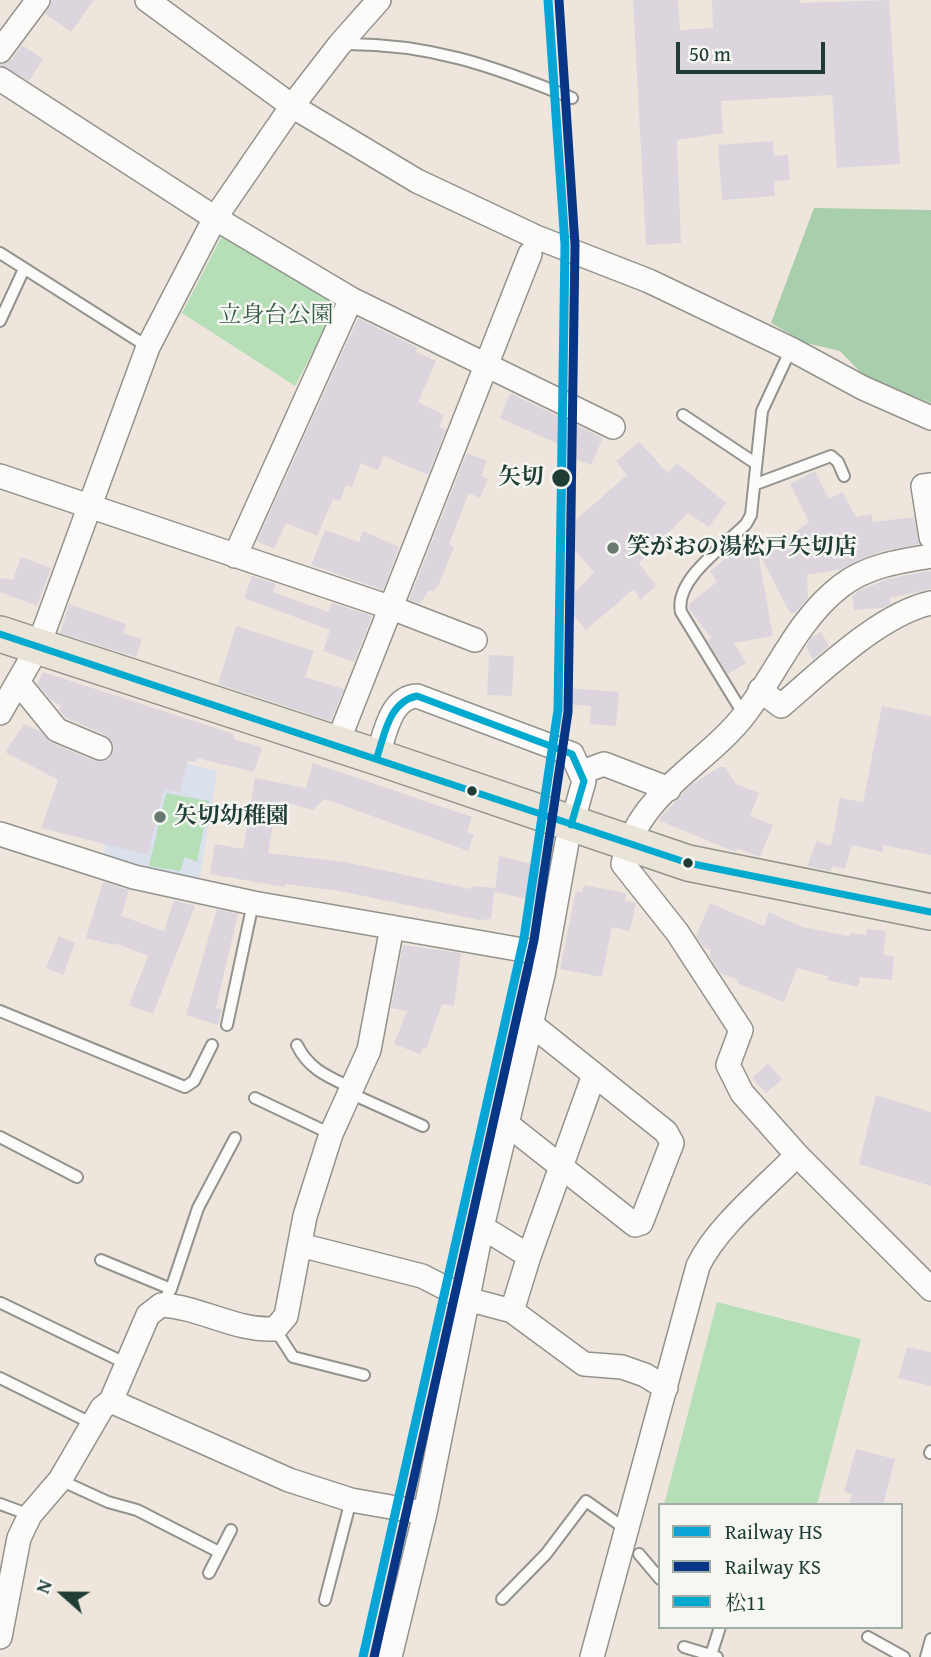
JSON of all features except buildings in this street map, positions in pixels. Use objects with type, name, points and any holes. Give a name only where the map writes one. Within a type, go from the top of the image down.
[{"type":"main road","points":[[0,634],[377,757],[628,845],[726,873],[931,912]]},
{"type":"street","points":[[0,51],[38,0]]},
{"type":"street","points":[[148,0],[292,106],[417,181],[474,209],[649,281],[791,349],[863,388],[931,418]]},
{"type":"street","points":[[0,713],[38,647],[148,347],[215,218],[292,106],[340,44],[379,0]]},
{"type":"street","points":[[0,79],[215,218],[351,299],[613,428]]},
{"type":"street","points":[[337,744],[530,254]]},
{"type":"street","points":[[235,556],[351,299]]},
{"type":"street","points":[[0,476],[392,608],[475,640]]},
{"type":"street","points":[[931,485],[923,486],[931,537]]},
{"type":"street","points":[[931,556],[890,563],[843,584],[804,623],[744,715],[669,789],[634,828],[622,864],[677,932],[741,1030],[728,1065],[742,1093],[797,1155],[931,1289]]},
{"type":"street","points":[[760,690],[781,706],[855,643],[918,606],[931,603]]},
{"type":"street","points":[[19,682],[57,730],[100,748]]},
{"type":"street","points":[[377,757],[399,702],[407,696],[417,696],[572,754],[584,781],[571,825],[531,1024],[482,1227],[425,1513],[390,1657]]},
{"type":"street","points":[[582,772],[604,764],[669,789]]},
{"type":"street","points":[[0,834],[102,870],[253,902],[546,954]]},
{"type":"street","points":[[0,1637],[12,1558],[30,1515],[60,1480],[102,1408],[111,1401],[125,1363],[148,1315],[166,1296],[182,1306],[242,1328],[275,1329],[286,1316],[303,1223],[331,1135],[353,1091],[369,1050],[392,927]]},
{"type":"street","points":[[506,1124],[635,1225],[641,1223],[672,1143],[666,1132],[531,1024]]},
{"type":"street","points":[[512,1311],[560,1166],[594,1075]]},
{"type":"street","points":[[592,1657],[698,1266],[705,1251],[797,1155]]},
{"type":"street","points":[[482,1227],[529,1256]]},
{"type":"street","points":[[300,1245],[422,1276],[467,1299],[512,1311],[584,1364],[622,1367],[645,1375],[666,1388]]},
{"type":"street","points":[[111,1401],[289,1480],[351,1500],[425,1513]]},
{"type":"lane","points":[[340,44],[380,43],[440,52],[491,65],[572,98]]},
{"type":"lane","points":[[0,253],[148,347]]},
{"type":"lane","points":[[0,321],[24,269]]},
{"type":"lane","points":[[744,715],[681,612],[679,604],[685,584],[746,524],[751,515],[762,411],[791,349]]},
{"type":"lane","points":[[683,415],[755,463]]},
{"type":"lane","points":[[756,484],[831,456],[844,476]]},
{"type":"lane","points":[[228,1025],[253,902]]},
{"type":"lane","points":[[0,1011],[185,1087],[194,1081],[212,1045]]},
{"type":"lane","points":[[297,1045],[305,1061],[317,1071],[423,1126]]},
{"type":"lane","points":[[255,1098],[331,1135]]},
{"type":"lane","points":[[0,1137],[77,1177]]},
{"type":"lane","points":[[101,1260],[166,1296],[198,1208],[234,1138]]},
{"type":"lane","points":[[1,1303],[125,1363]]},
{"type":"lane","points":[[275,1329],[293,1357],[364,1375]]},
{"type":"lane","points":[[0,1378],[93,1424]]},
{"type":"lane","points":[[60,1480],[108,1502],[137,1510],[219,1552]]},
{"type":"lane","points":[[325,1600],[351,1500]]},
{"type":"lane","points":[[502,1599],[547,1554],[586,1501],[627,1531]]},
{"type":"lane","points":[[0,1504],[30,1515]]},
{"type":"lane","points":[[209,1573],[230,1530]]},
{"type":"lane","points":[[639,1554],[658,1577]]},
{"type":"lane","points":[[684,1647],[714,1656],[719,1629]]},
{"type":"lane","points":[[868,1637],[904,1657]]},
{"type":"lane","points":[[926,1657],[931,1639]]},
{"type":"shaded area","name":"矢切幼稚園","points":[[132,749],[217,771],[199,884],[134,870],[135,864],[103,855],[120,779]]},
{"type":"green space","points":[[814,208],[931,210],[931,403],[866,378],[840,351],[806,343],[771,323]]},
{"type":"green space","name":"立身台公園","points":[[224,232],[342,296],[295,386],[182,313]]},
{"type":"green space","points":[[166,793],[209,801],[197,862],[185,857],[180,871],[149,866]]},
{"type":"green space","points":[[717,1302],[861,1339],[818,1503],[665,1503]]},
{"type":"rail line","name":"HS","points":[[363,1657],[524,938],[558,710],[565,245],[548,0]]},
{"type":"rail line","name":"KS","points":[[374,1657],[534,940],[568,712],[575,245],[559,0]]},
{"type":"transit line","name":"松11","points":[[0,634],[688,863],[931,912]]},
{"type":"transit line","name":"松11","points":[[377,757],[394,712],[408,699],[417,696],[572,754],[584,781],[571,825]]},
{"type":"place","name":"矢切","points":[[561,478]]},
{"type":"place","name":"笑がおの湯松戸矢切店","points":[[613,548]]},
{"type":"place","name":"矢切幼稚園","points":[[160,817]]}]
